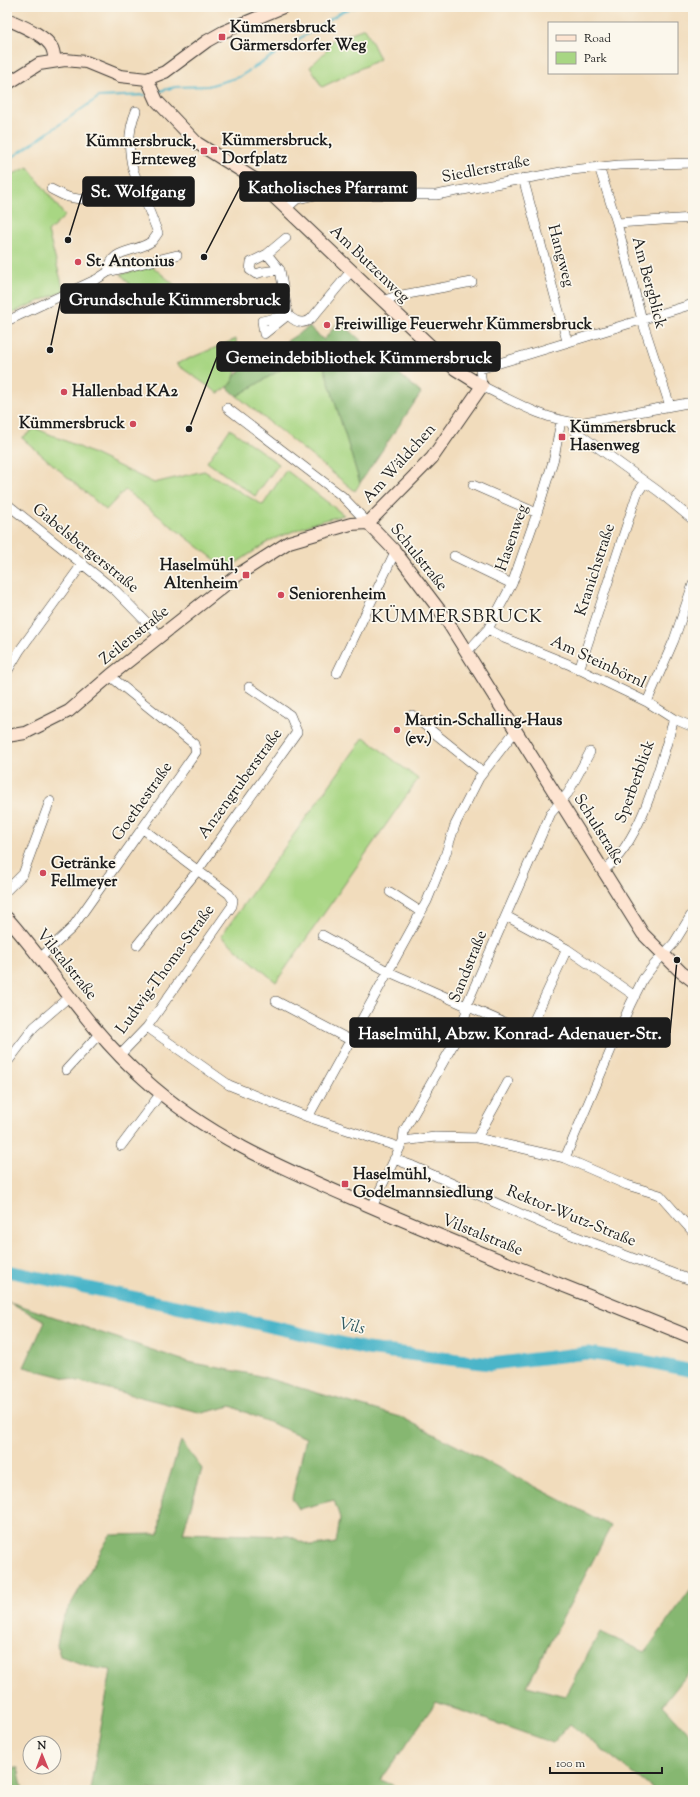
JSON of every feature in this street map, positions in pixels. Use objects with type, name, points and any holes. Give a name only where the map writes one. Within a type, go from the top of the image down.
[{"type":"street","points":[[7,84],[32,67],[55,61],[75,60],[86,62],[120,76],[148,82],[165,72],[207,41],[223,32],[283,7]]},
{"type":"street","points":[[7,19],[33,32],[49,43],[52,48],[55,61]]},
{"type":"street","name":"Am Butzenweg","points":[[148,82],[157,101],[198,143],[256,180],[352,270],[382,301],[461,373],[482,386],[560,421],[571,423],[579,423],[693,402]]},
{"type":"street","points":[[108,272],[109,263],[114,256],[152,241],[158,233],[133,170],[129,140],[132,120],[136,112]]},
{"type":"street","name":"Siedlerstraße","points":[[287,208],[298,199],[319,194],[436,195],[523,178],[599,167],[693,163]]},
{"type":"street","name":"Am Bergblick","points":[[599,167],[617,223],[642,320],[670,406]]},
{"type":"street","name":"Hangweg","points":[[523,178],[567,341]]},
{"type":"street","points":[[51,189],[68,197],[83,199],[119,196],[142,190]]},
{"type":"street","points":[[617,223],[693,218]]},
{"type":"street","points":[[280,270],[256,274],[250,270],[251,262],[267,254],[286,238]]},
{"type":"street","points":[[267,254],[280,270],[288,316],[298,322],[308,321],[352,270]]},
{"type":"street","points":[[7,321],[91,282],[108,272],[177,255]]},
{"type":"street","points":[[382,301],[397,296],[472,282]]},
{"type":"street","points":[[461,373],[693,304]]},
{"type":"street","points":[[480,368],[482,386]]},
{"type":"street","name":"Am Wäldchen","points":[[368,523],[432,458],[482,386]]},
{"type":"street","name":"Schulstraße","points":[[227,408],[342,496],[395,552],[444,616],[561,800],[643,934],[681,972],[693,981]]},
{"type":"street","name":"Hasenweg","points":[[467,652],[488,629],[512,584],[538,513],[554,458],[560,421]]},
{"type":"street","points":[[571,423],[575,431],[645,482],[693,520]]},
{"type":"street","name":"Kranichstraße","points":[[579,670],[637,494],[645,482]]},
{"type":"street","points":[[474,486],[538,513]]},
{"type":"street","name":"Gabelsbergerstraße","points":[[9,510],[83,563],[116,591],[160,636]]},
{"type":"street","name":"Zeilenstraße","points":[[7,736],[25,733],[69,711],[110,676],[239,574],[289,542],[351,524],[368,523]]},
{"type":"street","points":[[337,673],[395,552]]},
{"type":"street","points":[[454,556],[512,584]]},
{"type":"street","points":[[7,672],[20,650],[83,563]]},
{"type":"street","points":[[647,702],[674,640],[693,584]]},
{"type":"street","name":"Am Steinbörnl","points":[[488,629],[504,638],[579,670],[647,702],[674,719],[693,727]]},
{"type":"street","name":"Goethestraße","points":[[40,958],[72,928],[196,752],[196,747],[110,676]]},
{"type":"street","name":"Anzengruberstraße","points":[[198,870],[297,732],[290,715],[249,687]]},
{"type":"street","points":[[412,715],[483,772]]},
{"type":"street","name":"Sperberblick","points":[[604,870],[620,855],[635,830],[657,773],[674,719]]},
{"type":"street","points":[[308,1117],[427,901],[444,859],[455,825],[483,772],[516,730]]},
{"type":"street","name":"Sandstraße","points":[[372,1207],[401,1144],[404,1131],[458,1036],[466,1013],[466,1006],[551,813],[568,793],[590,752]]},
{"type":"street","points":[[7,890],[23,874],[50,801]]},
{"type":"street","points":[[137,945],[198,870],[143,829]]},
{"type":"street","name":"Ludwig-Thoma-Straße","points":[[120,1055],[147,1027],[232,906],[234,900],[229,894],[198,870]]},
{"type":"street","points":[[390,892],[421,912]]},
{"type":"street","points":[[565,1158],[643,979],[674,943],[693,912]]},
{"type":"street","points":[[506,916],[567,949],[635,996]]},
{"type":"street","name":"Vilstalstraße","points":[[7,918],[100,1033],[142,1078],[222,1137],[289,1172],[692,1336]]},
{"type":"street","points":[[322,935],[388,972],[528,1033],[567,949]]},
{"type":"street","points":[[9,1060],[34,1027],[70,996]]},
{"type":"street","points":[[276,1000],[350,1040]]},
{"type":"street","points":[[147,1027],[229,1085],[308,1117],[401,1144],[434,1138],[477,1138],[565,1158],[627,1185],[660,1195],[693,1232]]},
{"type":"street","points":[[66,1070],[100,1033]]},
{"type":"street","points":[[477,1138],[508,1082]]},
{"type":"street","points":[[121,1146],[161,1093]]},
{"type":"street","name":"Rektor-Wutz-Straße","points":[[394,1159],[548,1226],[693,1281]]},
{"type":"green space","points":[[365,28],[380,59],[322,87],[310,67],[327,50],[332,40]]},
{"type":"green space","points":[[28,167],[65,216],[48,232],[64,291],[7,315],[7,177]]},
{"type":"green space","points":[[153,267],[177,287],[147,305],[121,274]]},
{"type":"green space","points":[[339,321],[421,393],[360,483],[318,347],[237,396],[228,388],[237,373],[309,327],[324,340]]},
{"type":"green space","points":[[236,339],[237,363],[234,377],[226,388],[218,393],[176,364]]},
{"type":"green space","points":[[318,347],[360,483],[355,491],[237,396]]},
{"type":"green space","points":[[35,428],[75,445],[154,483],[204,471],[263,505],[286,470],[344,515],[314,523],[271,540],[227,569],[125,490],[106,510],[22,438]]},
{"type":"green space","points":[[230,429],[279,464],[255,496],[207,462]]},
{"type":"green space","points":[[364,737],[418,779],[276,982],[221,936]]},
{"type":"green space","points":[[7,1301],[188,1362],[256,1375],[403,1418],[611,1526],[527,1686],[565,1696],[600,1632],[645,1652],[693,1586],[693,1667],[663,1705],[693,1738],[693,1790],[654,1790],[570,1724],[553,1743],[436,1702],[381,1780],[404,1790],[90,1790],[111,1670],[90,1667],[60,1656],[57,1645],[62,1620],[110,1535],[159,1534],[162,1500],[181,1441],[202,1469],[183,1533],[289,1536],[312,1546],[336,1543],[340,1518],[334,1500],[299,1509],[292,1498],[306,1438],[231,1406],[202,1413],[24,1367],[45,1321]]},
{"type":"green space","points":[[7,1768],[18,1768],[23,1790],[7,1790]]},
{"type":"waterway","points":[[160,91],[175,87],[208,86],[239,77],[343,11],[357,7]]},
{"type":"waterway","points":[[7,161],[99,97],[145,95]]},
{"type":"waterway","name":"Vils","points":[[7,1271],[238,1319],[367,1349],[491,1364],[587,1353],[644,1361],[693,1371]]},
{"type":"place","name":"Kümmersbruck Gärmersdorfer Weg","points":[[222,37]]},
{"type":"place","name":"Kümmersbruck, Dorfplatz","points":[[214,150]]},
{"type":"place","name":"Kümmersbruck, Ernteweg","points":[[204,151]]},
{"type":"place","name":"St. Wolfgang","points":[[68,240]]},
{"type":"place","name":"Katholisches Pfarramt","points":[[204,257]]},
{"type":"place","name":"St. Antonius","points":[[78,262]]},
{"type":"place","name":"Freiwillige Feuerwehr Kümmersbruck","points":[[327,325]]},
{"type":"place","name":"Grundschule Kümmersbruck","points":[[50,350]]},
{"type":"place","name":"Hallenbad KA2","points":[[64,392]]},
{"type":"place","name":"Kümmersbruck","points":[[133,424]]},
{"type":"place","name":"Gemeindebibliothek Kümmersbruck","points":[[189,429]]},
{"type":"place","name":"Kümmersbruck Hasenweg","points":[[562,437]]},
{"type":"place","name":"Haselmühl, Altenheim","points":[[246,575]]},
{"type":"place","name":"Seniorenheim","points":[[281,595]]},
{"type":"place","name":"Martin-Schalling-Haus (ev.)","points":[[397,730]]},
{"type":"place","name":"Getränke Fellmeyer","points":[[43,873]]},
{"type":"place","name":"Haselmühl, Abzw. Konrad- Adenauer-Str.","points":[[677,960]]},
{"type":"place","name":"Haselmühl, Godelmannsiedlung","points":[[345,1184]]},
{"type":"district","name":"KÜMMERSBRUCK","points":[[457,618]]}]
